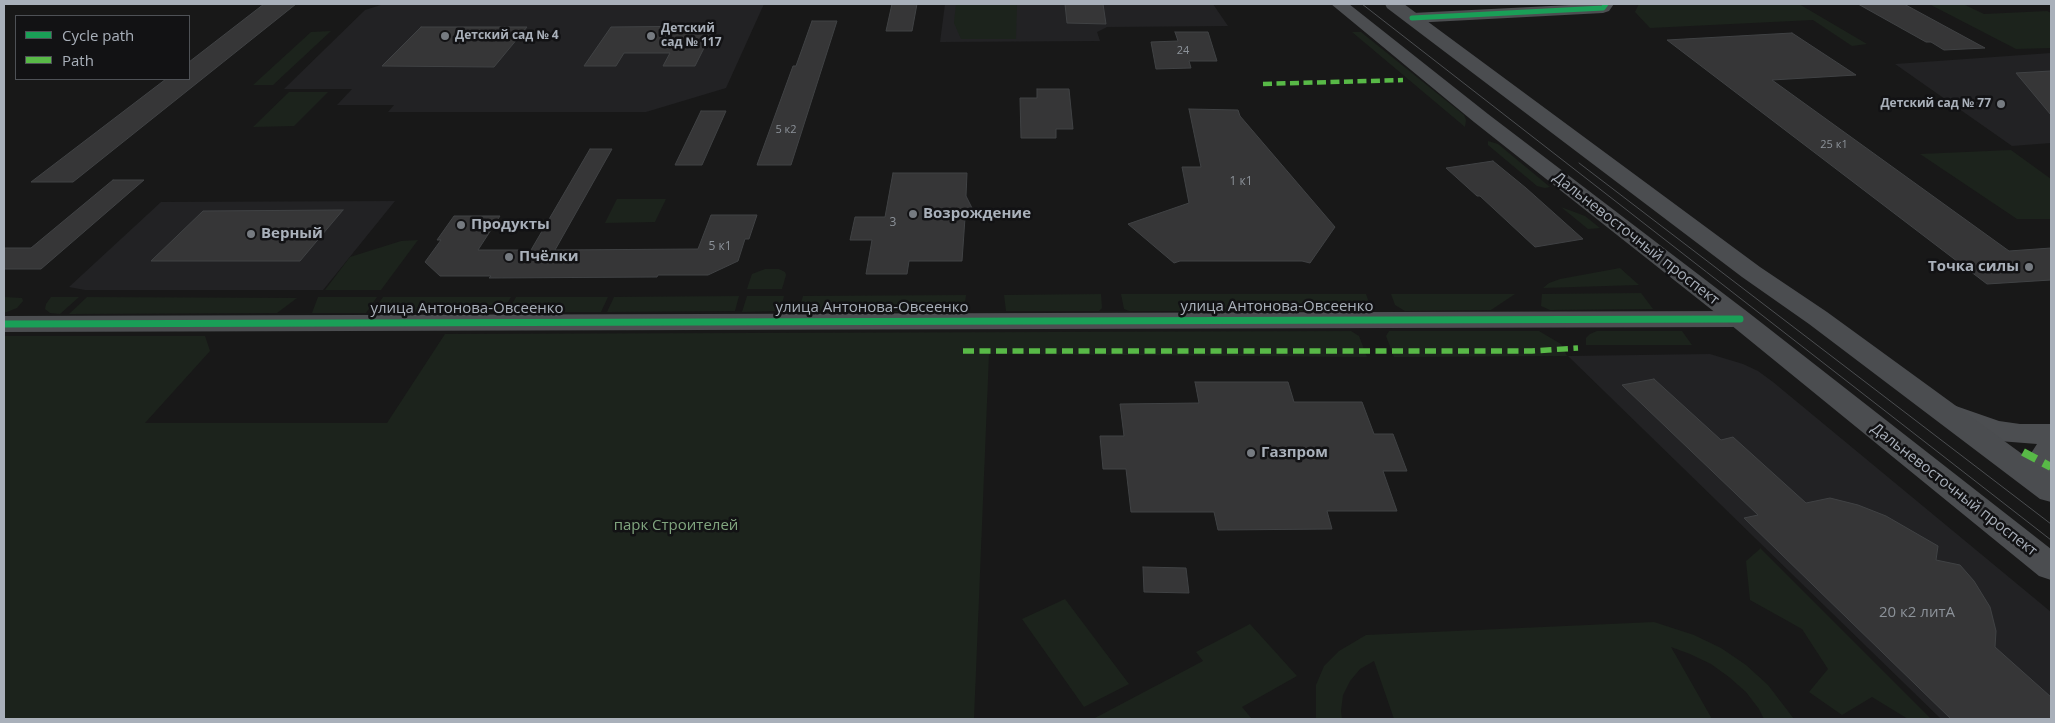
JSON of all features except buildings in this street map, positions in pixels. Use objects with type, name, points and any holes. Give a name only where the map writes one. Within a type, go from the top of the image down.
[{"type":"main road","name":"Дальневосточный проспект","points":[[1340,4],[1481,118],[1740,319],[2051,567]]},
{"type":"main road","points":[[1393,4],[1751,272],[2050,490]]},
{"type":"street","points":[[1412,18],[1603,8],[1606,4]]},
{"type":"street","name":"улица Антонова-Овсеенко","points":[[4,324],[1740,319]]},
{"type":"street","points":[[1938,407],[1976,425],[2020,434],[2051,434]]},
{"type":"street","points":[[2050,490],[2041,461],[2051,444]]},
{"type":"shaded area","points":[[384,4],[764,4],[726,88],[646,112],[388,112],[394,105],[337,105],[352,89],[284,89],[365,10]]},
{"type":"shaded area","points":[[945,4],[1213,4],[1228,26],[1107,27],[1097,32],[1100,41],[940,42]]},
{"type":"shaded area","name":"Детский сад № 77","points":[[2051,53],[2051,143],[2012,146],[1895,64]]},
{"type":"shaded area","points":[[395,201],[323,290],[85,290],[69,287],[161,202]]},
{"type":"shaded area","points":[[1710,354],[1743,364],[1758,371],[1773,382],[2051,612],[2051,719],[1941,719],[1568,356]]},
{"type":"green space","points":[[956,4],[1017,4],[1016,39],[961,39],[954,23]]},
{"type":"green space","points":[[1639,4],[1799,4],[1867,44],[1852,46],[1813,20],[1650,28],[1635,12]]},
{"type":"green space","points":[[1929,4],[1963,4],[1984,14],[2047,11],[2051,13],[2051,48],[2016,49]]},
{"type":"green space","points":[[331,31],[273,85],[253,85],[311,32]]},
{"type":"green space","points":[[1352,32],[1361,32],[1464,115],[1466,120],[1465,127]]},
{"type":"green space","points":[[289,92],[328,92],[294,126],[253,127]]},
{"type":"green space","points":[[1488,141],[1498,144],[1550,187],[1537,186],[1488,145]]},
{"type":"green space","points":[[2011,150],[2051,179],[2051,219],[2017,219],[1920,154]]},
{"type":"green space","points":[[617,199],[666,199],[655,222],[605,223]]},
{"type":"green space","points":[[1561,207],[1585,216],[1600,228],[1588,229]]},
{"type":"green space","points":[[418,240],[381,290],[325,290],[350,257],[401,241]]},
{"type":"green space","points":[[1620,268],[1639,285],[1543,288],[1549,283],[1560,279]]},
{"type":"green space","points":[[765,269],[779,269],[785,272],[786,275],[782,289],[747,289],[752,274]]},
{"type":"green space","points":[[1641,293],[1653,309],[1550,310],[1541,306],[1542,294]]},
{"type":"green space","points":[[1101,294],[1102,308],[1099,311],[1006,311],[1004,295]]},
{"type":"green space","points":[[1121,294],[1366,294],[1370,305],[1365,311],[1129,311],[1124,309]]},
{"type":"green space","points":[[1391,294],[1515,294],[1491,310],[1405,311],[1395,305]]},
{"type":"green space","points":[[966,295],[964,312],[802,312],[799,309],[803,296]]},
{"type":"green space","points":[[739,296],[735,311],[607,312],[614,297]]},
{"type":"green space","points":[[747,296],[784,296],[781,308],[775,311],[742,312]]},
{"type":"green space","points":[[4,297],[22,298],[23,301],[17,308],[4,313]]},
{"type":"green space","points":[[51,297],[79,297],[60,314],[50,313],[45,309]]},
{"type":"green space","points":[[87,297],[297,298],[277,313],[69,314]]},
{"type":"green space","points":[[318,297],[377,297],[366,313],[312,313]]},
{"type":"green space","points":[[383,297],[511,297],[502,312],[372,313]]},
{"type":"green space","points":[[516,297],[608,297],[601,312],[508,312]]},
{"type":"green space","name":"парк Строителей","points":[[1351,331],[1359,336],[1367,357],[989,354],[974,719],[4,719],[4,336],[205,336],[210,351],[145,423],[387,423],[445,334]]},
{"type":"green space","points":[[1389,331],[1539,331],[1561,344],[1567,356],[1394,357],[1386,336]]},
{"type":"green space","points":[[1597,331],[1682,331],[1692,345],[1586,345],[1586,338]]},
{"type":"green space","points":[[1761,548],[1931,719],[1908,719],[1872,697],[1842,715],[1809,692],[1828,669],[1802,629],[1750,600],[1746,561]]},
{"type":"green space","points":[[1065,599],[1129,684],[1084,707],[1022,619]]},
{"type":"green space","points":[[1654,622],[1694,635],[1721,648],[1746,665],[1768,685],[1794,719],[1764,719],[1746,692],[1729,677],[1711,664],[1671,647],[1712,719],[1394,719],[1374,661],[1360,669],[1350,681],[1343,695],[1342,719],[1316,719],[1316,685],[1324,666],[1339,651],[1366,635]]},
{"type":"green space","points":[[1250,624],[1297,676],[1242,707],[1252,719],[1093,719],[1203,661],[1196,652]]},
{"type":"tram line","points":[[1362,4],[2051,540]]},
{"type":"tram line","points":[[1579,163],[2051,524]]},
{"type":"marked path","points":[[1263,84],[1403,80]]},
{"type":"marked path","points":[[963,351],[1532,351],[1578,348]]},
{"type":"marked path","points":[[2023,452],[2051,467]]},
{"type":"cycle path","points":[[1412,18],[1603,8],[1606,4]]},
{"type":"cycle path","points":[[4,324],[1740,319]]},
{"type":"place","name":"Детский сад № 4","points":[[445,36]]},
{"type":"place","name":"Детский сад № 117","points":[[651,36]]},
{"type":"place","name":"Детский сад № 77","points":[[2001,104]]},
{"type":"place","name":"Возрождение","points":[[913,214]]},
{"type":"place","name":"Продукты","points":[[461,225]]},
{"type":"place","name":"Верный","points":[[251,234]]},
{"type":"place","name":"Пчёлки","points":[[509,257]]},
{"type":"place","name":"Точка силы","points":[[2029,267]]},
{"type":"place","name":"Газпром","points":[[1251,453]]}]
